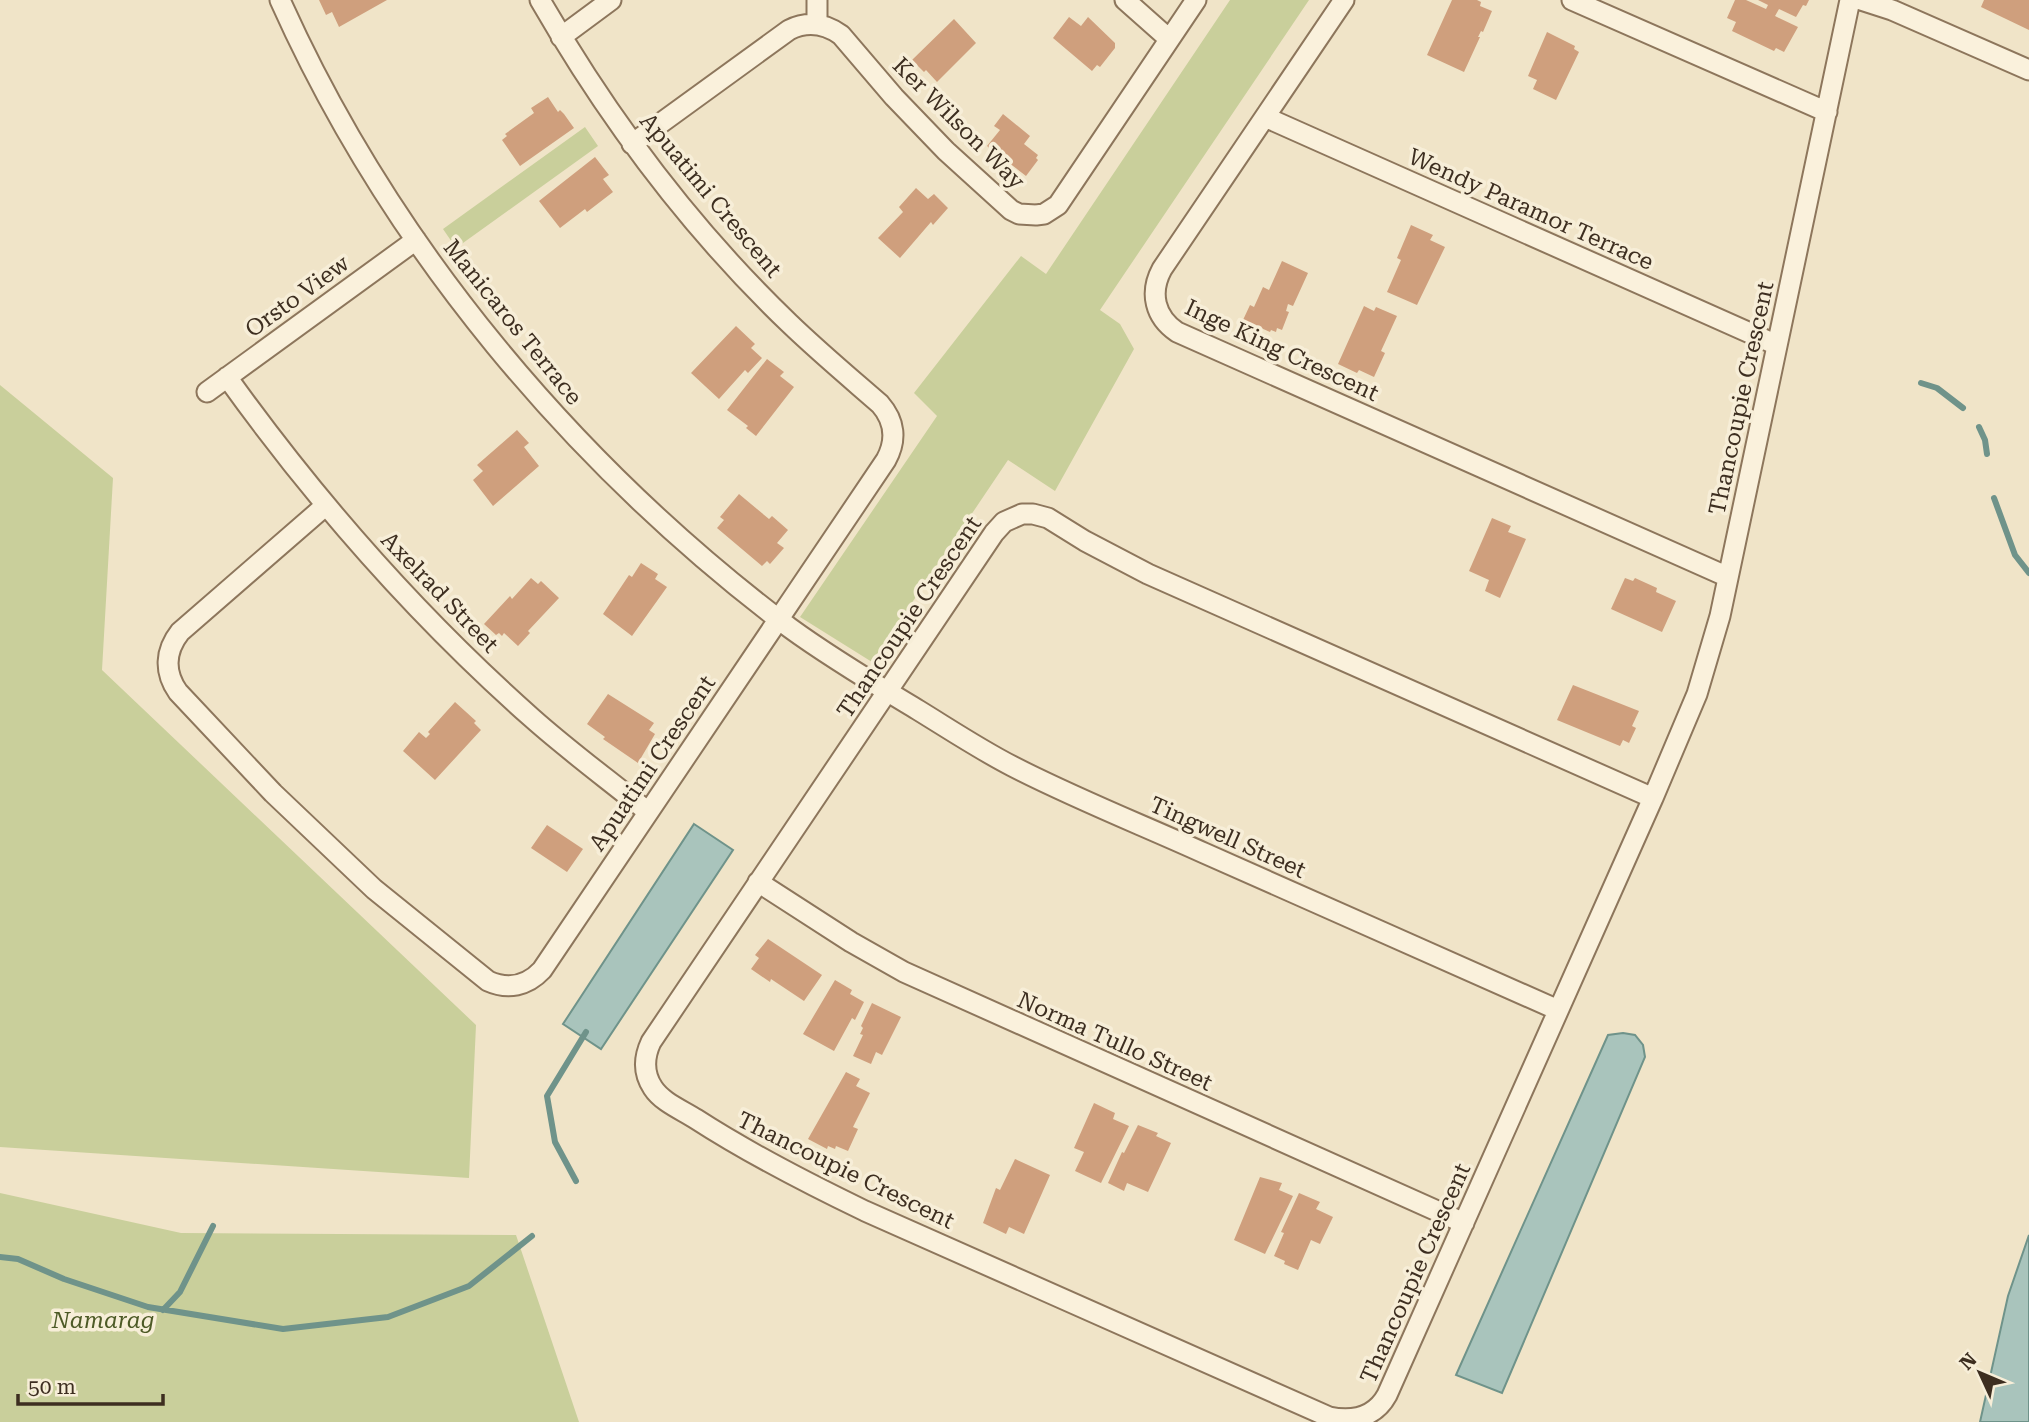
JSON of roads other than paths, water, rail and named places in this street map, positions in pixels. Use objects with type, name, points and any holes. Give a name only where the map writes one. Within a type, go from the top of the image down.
[{"type":"street","name":"Manicaros Terrace","points":[[280,0],[295,34],[352,139],[416,240],[495,345],[582,444],[677,536],[779,619],[862,677],[887,691]]},
{"type":"street","name":"Apuatimi Crescent","points":[[325,506],[180,632],[169,652],[168,671],[176,689],[273,793],[374,889],[488,981],[509,986],[527,981],[542,970],[886,460],[893,442],[892,423],[880,404],[788,322],[707,236],[632,144],[561,37],[540,0]]},
{"type":"street","points":[[561,37],[611,0]]},
{"type":"street","points":[[632,144],[789,30],[802,25],[817,24],[817,0]]},
{"type":"street","points":[[1125,0],[1169,39]]},
{"type":"street","name":"Ker Wilson Way","points":[[817,24],[841,35],[894,97],[946,151],[1004,205],[1028,216],[1044,214],[1058,205],[1196,0]]},
{"type":"street","name":"Inge King Crescent","points":[[1344,0],[1160,272],[1155,287],[1159,313],[1177,332],[1728,577]]},
{"type":"street","points":[[1572,0],[1826,112]]},
{"type":"street","name":"Thancoupie Crescent","points":[[1653,798],[1149,574],[1085,541],[1052,519],[1037,514],[1014,517],[998,527],[651,1042],[646,1068],[652,1086],[662,1097],[729,1140],[796,1178],[1329,1418],[1344,1421],[1366,1417],[1383,1402],[1653,798],[1710,656],[1850,0]]},
{"type":"street","points":[[1861,0],[1892,10],[2029,70]]},
{"type":"street","name":"Wendy Paramor Terrace","points":[[1265,117],[1777,345]]},
{"type":"street","name":"Orsto View","points":[[207,392],[416,240]]},
{"type":"street","name":"Axelrad Street","points":[[227,377],[325,506],[425,616],[533,719],[648,812]]},
{"type":"street","name":"Tingwell Street","points":[[887,691],[969,742],[1032,776],[1558,1010]]},
{"type":"street","name":"Norma Tullo Street","points":[[758,882],[851,942],[904,972],[1464,1223]]},
{"type":"water","points":[[694,824],[733,850],[601,1049],[563,1024]]},
{"type":"water","points":[[1608,1035],[1635,1035],[1643,1045],[1645,1057],[1502,1393],[1456,1375]]},
{"type":"water","points":[[2029,1235],[2029,1422],[1980,1422],[2008,1296]]},
{"type":"waterway","points":[[1921,383],[1937,388],[1963,408]]},
{"type":"waterway","points":[[1979,427],[1987,454]]},
{"type":"waterway","points":[[1994,498],[2015,555],[2029,573]]},
{"type":"waterway","points":[[576,1181],[555,1142],[547,1096],[586,1032]]},
{"type":"waterway","points":[[163,1310],[180,1292],[213,1226]]},
{"type":"waterway","points":[[0,1257],[18,1259],[64,1279],[148,1307],[283,1329],[388,1317],[469,1286],[532,1236]]},
{"type":"park label","name":"Namarag","points":[[103,1320]]}]
